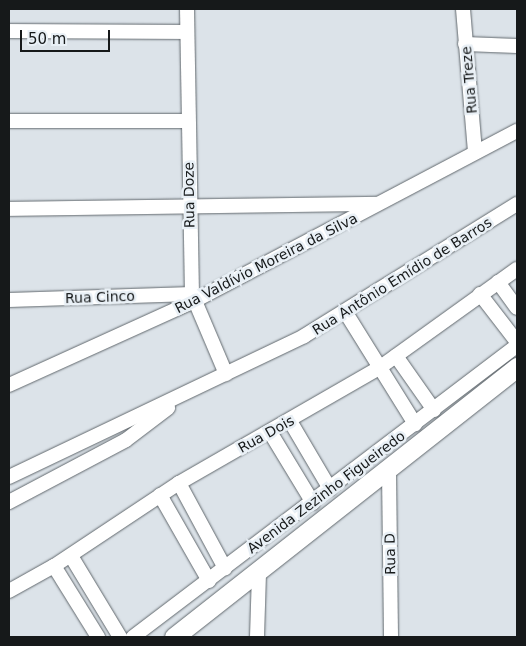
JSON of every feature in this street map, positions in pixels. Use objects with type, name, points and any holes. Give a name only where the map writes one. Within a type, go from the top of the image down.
[{"type":"main road","name":"Avenida Zezinho Figueiredo","points":[[174,637],[259,575],[517,367]]},
{"type":"street","name":"Rua Doze","points":[[187,9],[188,206],[194,297],[226,374]]},
{"type":"street","name":"Rua Treze","points":[[463,9],[475,152]]},
{"type":"street","points":[[9,31],[187,32]]},
{"type":"street","points":[[465,44],[517,46]]},
{"type":"street","points":[[9,121],[188,121]]},
{"type":"street","name":"Rua Valdívio Moreira da Silva","points":[[9,385],[194,297],[380,204],[517,131]]},
{"type":"street","points":[[9,209],[380,204]]},
{"type":"street","name":"Rua Antônio Emídio de Barros","points":[[9,477],[46,458],[178,399],[346,313],[517,204]]},
{"type":"street","name":"Rua Dois","points":[[9,591],[71,556],[178,483],[290,421],[379,368],[517,269]]},
{"type":"street","points":[[498,282],[517,308]]},
{"type":"street","points":[[480,294],[517,344]]},
{"type":"street","name":"Rua Cinco","points":[[9,300],[194,297]]},
{"type":"street","points":[[346,313],[415,424]]},
{"type":"street","name":"Avenida Zezinho Figueiredo","points":[[132,637],[313,503],[517,344]]},
{"type":"street","points":[[396,356],[434,410]]},
{"type":"street","name":"Rua Antônio Emídio de Barros","points":[[9,502],[143,430],[178,399]]},
{"type":"street","points":[[290,421],[330,489]]},
{"type":"street","points":[[270,432],[313,503]]},
{"type":"street","points":[[46,458],[55,476]]},
{"type":"street","name":"Rua D","points":[[388,472],[390,637]]},
{"type":"street","points":[[178,483],[225,568]]},
{"type":"street","points":[[160,495],[209,581]]},
{"type":"street","points":[[71,556],[120,637]]},
{"type":"street","points":[[54,566],[98,637]]},
{"type":"street","points":[[257,637],[259,575]]}]
